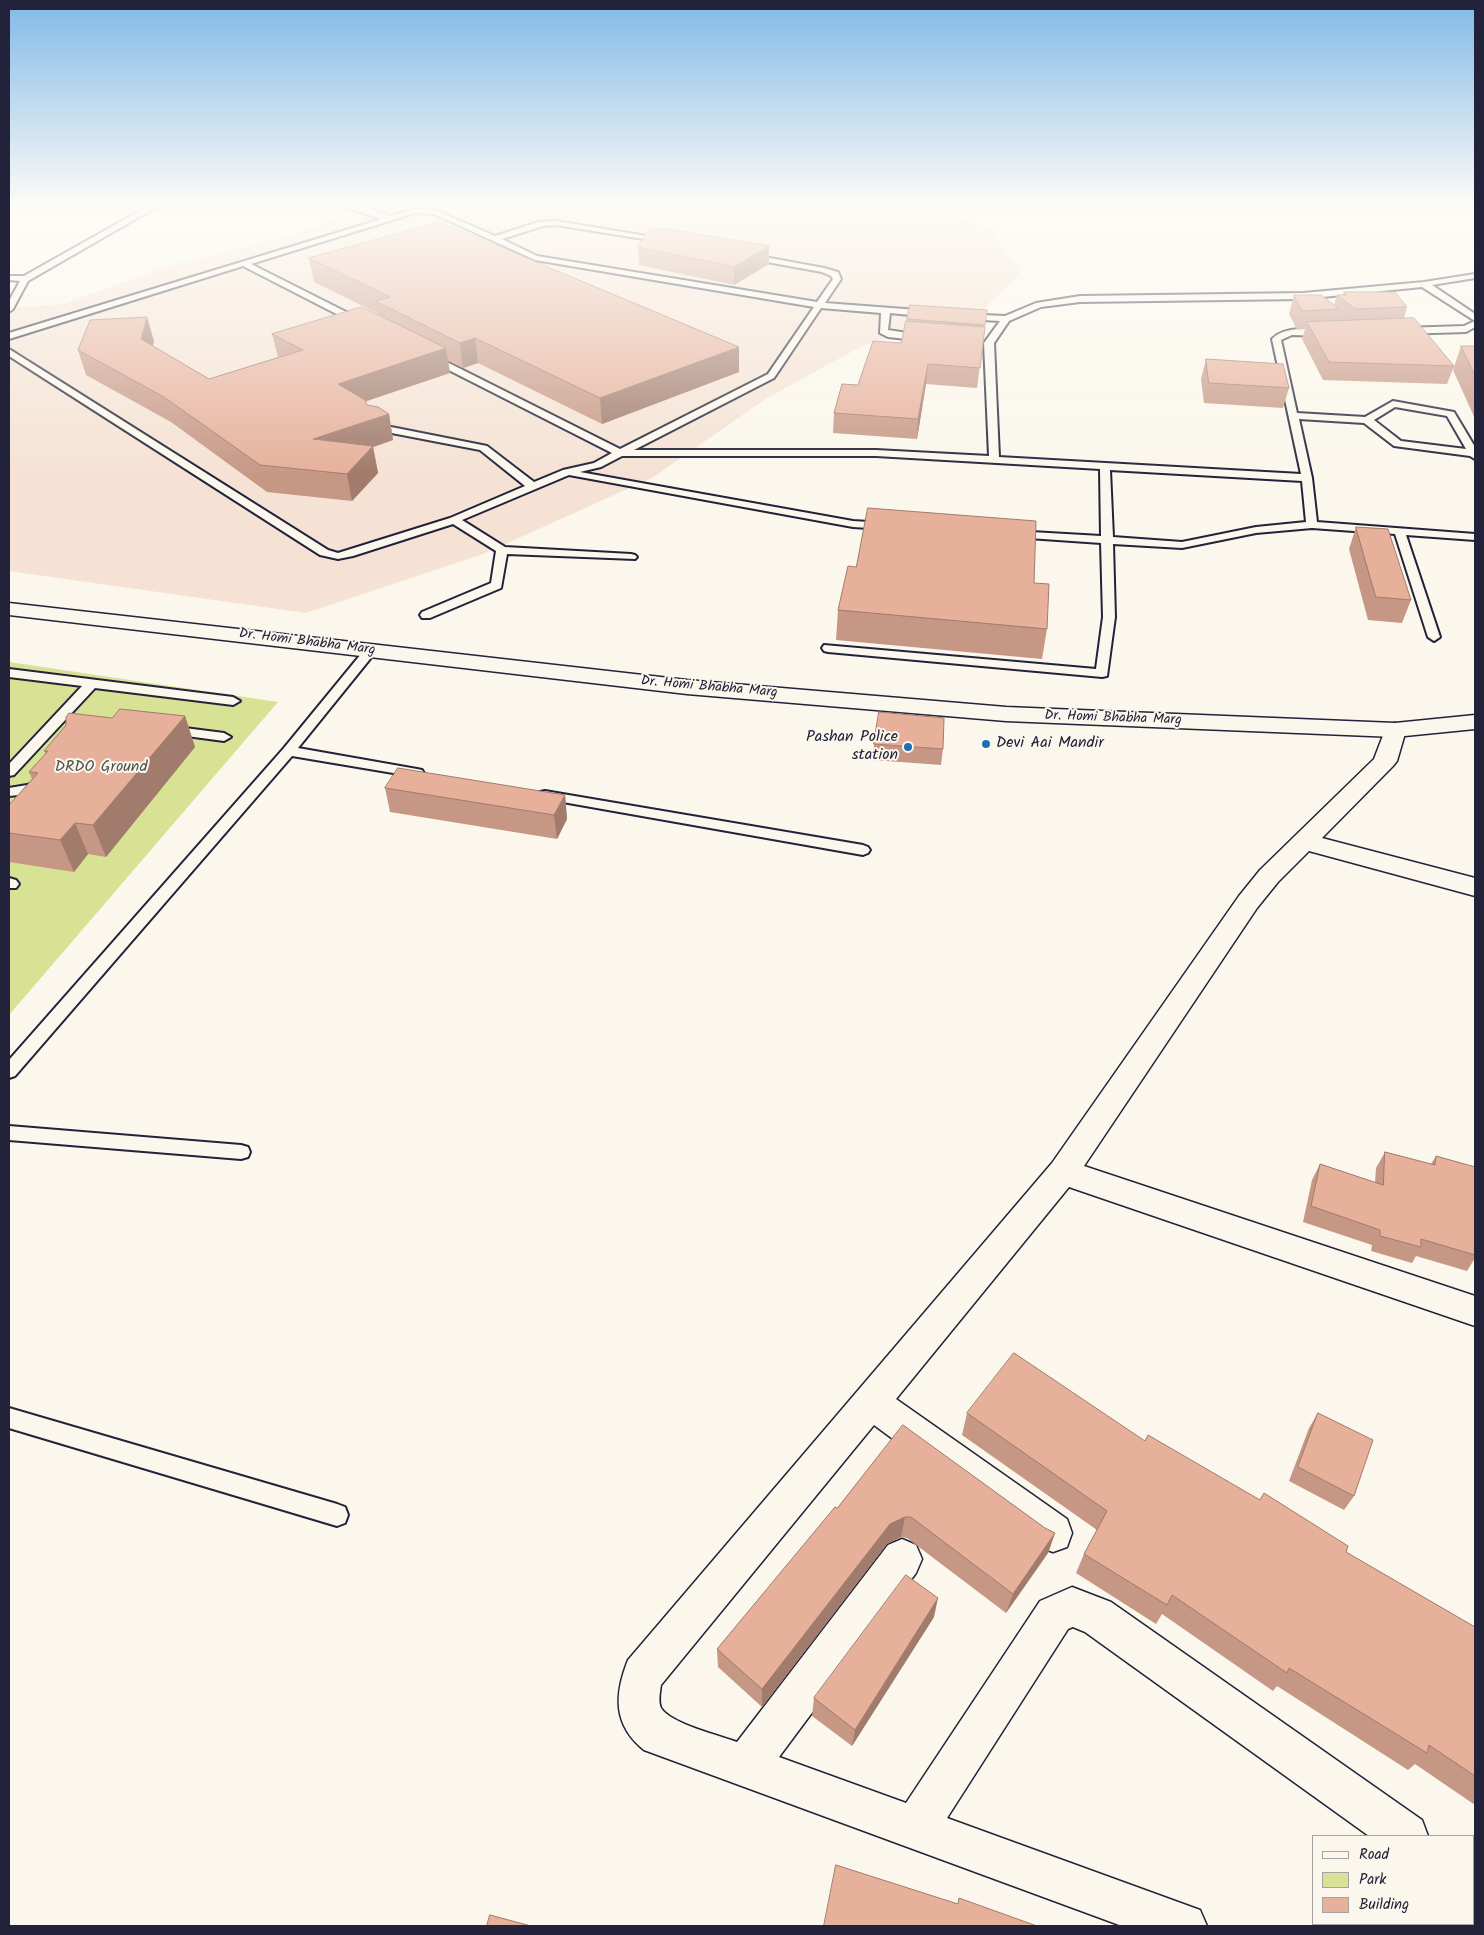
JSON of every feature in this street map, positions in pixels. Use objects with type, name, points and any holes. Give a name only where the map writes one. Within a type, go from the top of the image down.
[{"type":"street","name":"Dr. Homi Bhabha Marg","points":[[9,609],[687,687],[1006,714],[1475,734]]},
{"type":"street","name":"Dr. Homi Bhabha Marg","points":[[1404,730],[1475,722]]},
{"type":"street","points":[[1184,1926],[659,1736],[647,1726],[640,1714],[638,1696],[643,1676],[1063,1172],[1248,902],[1269,876],[1384,761],[1404,730]]},
{"type":"street","points":[[1304,841],[1475,887]]},
{"type":"street","points":[[1063,1172],[1475,1311]]},
{"type":"street","points":[[871,1402],[1053,1533]]},
{"type":"street","points":[[746,1766],[902,1559]]},
{"type":"street","points":[[915,1828],[1054,1615],[1072,1607],[1097,1616],[1405,1835]]},
{"type":"lane","points":[[9,309],[16,295]]},
{"type":"lane","points":[[9,336],[139,295]]},
{"type":"lane","points":[[307,295],[374,329]]},
{"type":"lane","points":[[760,295],[819,305],[1006,320]]},
{"type":"lane","points":[[9,352],[324,553],[338,556],[352,554],[454,520],[567,472],[597,465],[771,376],[826,295]]},
{"type":"lane","points":[[994,460],[984,343],[1006,320],[1039,305],[1080,299],[1307,299],[1336,295]]},
{"type":"lane","points":[[1441,295],[1475,318]]},
{"type":"lane","points":[[886,310],[883,331],[888,334],[934,339]]},
{"type":"lane","points":[[1396,331],[1466,329],[1475,324]]},
{"type":"lane","points":[[1312,525],[1307,478],[1276,339],[1280,335],[1289,334],[1337,333]]},
{"type":"lane","points":[[418,351],[620,453],[876,453],[1307,478]]},
{"type":"lane","points":[[1368,420],[1393,404],[1451,414],[1474,454]]},
{"type":"lane","points":[[1293,416],[1368,420],[1398,444],[1474,454]]},
{"type":"lane","points":[[376,427],[483,448],[533,487]]},
{"type":"lane","points":[[828,648],[1102,673],[1110,617],[1106,466]]},
{"type":"lane","points":[[567,472],[853,524],[893,526]]},
{"type":"lane","points":[[454,520],[502,550],[631,557]]},
{"type":"lane","points":[[1001,533],[1182,545],[1256,530],[1312,525],[1475,537]]},
{"type":"lane","points":[[1399,531],[1434,637]]},
{"type":"lane","points":[[426,615],[498,585],[502,550]]},
{"type":"lane","points":[[9,1071],[289,751],[370,651]]},
{"type":"lane","points":[[9,673],[233,702]]},
{"type":"lane","points":[[9,772],[60,724],[92,683]]},
{"type":"lane","points":[[60,724],[82,718]]},
{"type":"lane","points":[[158,728],[224,737]]},
{"type":"lane","points":[[289,751],[435,776]]},
{"type":"lane","points":[[9,792],[30,789],[46,782],[52,775]]},
{"type":"lane","points":[[532,793],[863,850]]},
{"type":"lane","points":[[9,1133],[241,1152]]},
{"type":"lane","points":[[9,1418],[337,1515]]},
{"type":"shaded area","points":[[87,295],[998,295],[979,314],[864,345],[767,398],[652,478],[483,554],[306,613],[9,571],[9,308],[63,304]]},
{"type":"green space","name":"DRDO Ground","points":[[9,662],[278,702],[9,1015]]},
{"type":"building","points":[[386,295],[615,295],[739,347],[600,398],[475,338],[460,343],[375,301],[390,297]]},
{"type":"building","points":[[1294,295],[1321,295],[1339,309],[1302,311]]},
{"type":"building","points":[[1337,295],[1398,295],[1407,307],[1355,309]]},
{"type":"building","points":[[910,305],[987,310],[985,325],[907,319]]},
{"type":"building","points":[[362,307],[446,348],[338,384],[365,400],[367,405],[378,407],[389,414],[313,439],[373,446],[347,474],[260,465],[164,397],[78,350],[90,320],[147,317],[141,339],[209,379],[303,350],[272,334]]},
{"type":"building","points":[[1414,318],[1454,366],[1329,362],[1307,322]]},
{"type":"building","points":[[906,321],[985,327],[980,368],[928,364],[918,419],[834,413],[842,384],[858,385],[873,341],[901,343]]},
{"type":"building","points":[[1461,346],[1475,346],[1475,375]]},
{"type":"building","points":[[1206,359],[1283,364],[1289,388],[1209,383]]},
{"type":"building","points":[[868,508],[1036,521],[1034,583],[1049,584],[1047,629],[838,610],[848,566],[856,567]]},
{"type":"building","points":[[1356,527],[1388,529],[1411,600],[1376,597]]},
{"type":"building","points":[[120,709],[185,716],[93,825],[75,823],[60,840],[9,833],[9,805],[38,773],[29,772],[48,751],[44,751],[66,725],[66,717],[69,713],[112,718]]},
{"type":"building","points":[[879,712],[944,718],[943,749],[874,744]]},
{"type":"building","points":[[398,768],[565,795],[554,815],[385,788]]},
{"type":"building","points":[[1385,1152],[1435,1165],[1436,1156],[1475,1167],[1475,1255],[1421,1239],[1421,1247],[1380,1236],[1380,1230],[1311,1206],[1320,1164],[1383,1185]]},
{"type":"building","points":[[1014,1353],[1145,1441],[1148,1435],[1260,1500],[1264,1493],[1348,1546],[1346,1552],[1475,1627],[1475,1776],[1429,1745],[1427,1753],[1289,1668],[1287,1673],[1172,1595],[1167,1605],[1084,1554],[1107,1511],[967,1413]]},
{"type":"building","points":[[1318,1413],[1373,1440],[1354,1496],[1298,1467]]},
{"type":"building","points":[[903,1425],[1045,1528],[1055,1533],[1013,1594],[911,1517],[905,1517],[890,1524],[762,1689],[717,1649],[835,1507],[837,1508]]},
{"type":"building","points":[[906,1575],[938,1598],[855,1730],[814,1698]]},
{"type":"building","points":[[836,1865],[958,1904],[959,1898],[1037,1926],[824,1926]]},
{"type":"building","points":[[490,1915],[531,1926],[487,1926]]},
{"type":"place","name":"Devi Aai Mandir","points":[[986,744]]},
{"type":"place","name":"Pashan Police station","points":[[908,747]]}]
